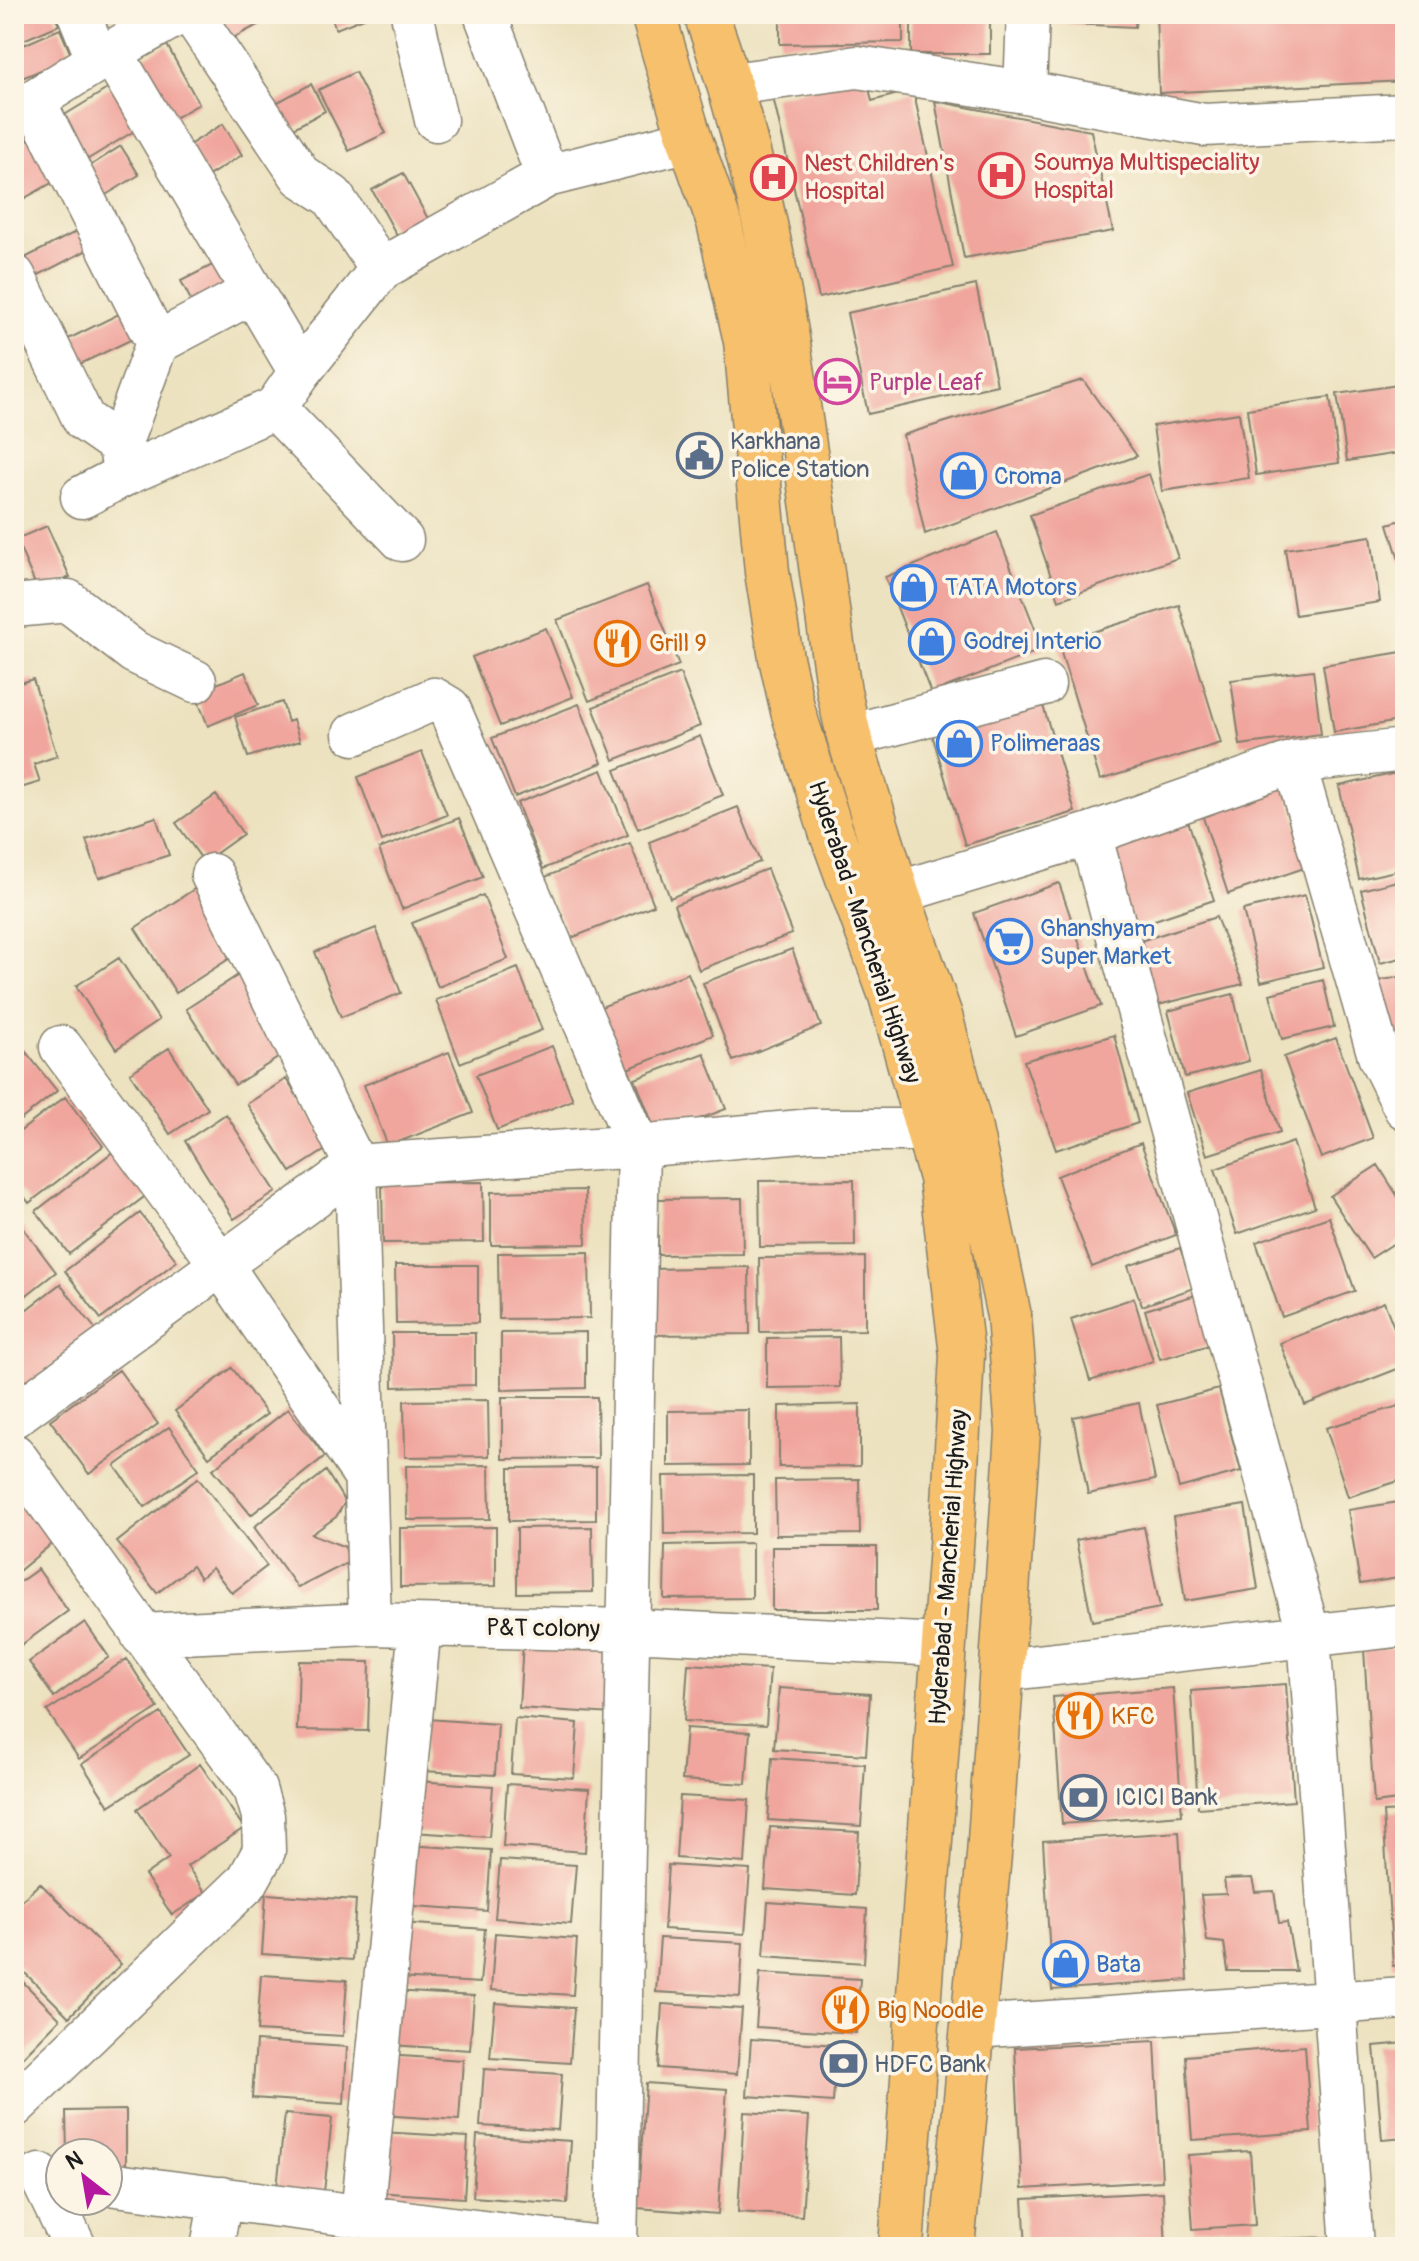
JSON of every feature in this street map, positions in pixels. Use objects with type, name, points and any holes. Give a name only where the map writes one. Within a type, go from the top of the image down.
[{"type":"main road","name":"Hyderabad - Mancherial Highway","points":[[653,14],[690,140],[719,222],[746,341],[767,572],[793,711],[831,831],[891,996],[941,1178],[962,1355],[901,2247]]},
{"type":"main road","name":"Hyderabad - Mancherial Highway","points":[[706,14],[731,84],[759,199],[797,386],[839,692],[849,736],[897,893],[940,1016],[968,1120],[1009,1316],[1018,1432],[1002,1670],[952,2247]]},
{"type":"main road","points":[[793,711],[839,692]]},
{"type":"street","points":[[79,14],[300,372]]},
{"type":"street","points":[[157,343],[24,107],[178,14]]},
{"type":"street","points":[[192,14],[301,176],[332,196],[381,269]]},
{"type":"street","points":[[412,14],[436,120]]},
{"type":"street","points":[[485,14],[547,176]]},
{"type":"street","points":[[1025,92],[1028,14]]},
{"type":"street","points":[[731,84],[857,67],[1025,92],[1204,125],[1405,115]]},
{"type":"street","points":[[82,497],[122,460],[275,408],[381,269],[547,176],[690,140]]},
{"type":"street","points":[[14,276],[84,420],[122,460]]},
{"type":"street","points":[[122,460],[157,343],[253,292]]},
{"type":"street","points":[[275,408],[402,540]]},
{"type":"street","points":[[14,606],[68,601],[134,652],[195,681]]},
{"type":"street","points":[[849,736],[1044,684]]},
{"type":"street","points":[[354,734],[434,699],[449,708],[638,1146],[616,2247]]},
{"type":"street","points":[[897,893],[1090,834],[1294,762],[1405,750]]},
{"type":"street","points":[[1294,762],[1379,1056],[1405,1108]]},
{"type":"street","points":[[1090,834],[1309,1635],[1352,2247]]},
{"type":"street","points":[[212,875],[356,1166],[370,1624]]},
{"type":"street","points":[[61,1047],[222,1266],[365,1476]]},
{"type":"street","points":[[14,1416],[356,1166],[812,1130],[927,1130]]},
{"type":"street","points":[[14,1455],[255,1789],[263,1816],[264,1851],[247,1882],[14,2106]]},
{"type":"street","name":"P&T colony","points":[[142,1635],[370,1624],[628,1630],[943,1645]]},
{"type":"street","points":[[1002,1670],[1405,1625]]},
{"type":"street","points":[[362,2216],[420,1626]]},
{"type":"street","points":[[973,2027],[1405,1998]]},
{"type":"street","points":[[38,2175],[75,2247]]},
{"type":"street","points":[[124,2186],[362,2216],[511,2241],[600,2247]]},
{"type":"street","points":[[212,2247],[221,2198]]},
{"type":"building","points":[[14,14],[54,14],[59,25],[14,44]]},
{"type":"building","points":[[219,14],[261,14],[265,21],[222,44],[209,20]]},
{"type":"building","points":[[330,14],[374,14],[336,29]]},
{"type":"building","points":[[780,14],[903,14],[903,42],[780,44]]},
{"type":"building","points":[[911,14],[990,14],[990,54],[911,54]]},
{"type":"building","points":[[1051,14],[1136,14],[1135,27],[1051,23]]},
{"type":"building","points":[[1156,14],[1405,14],[1405,81],[1159,93]]},
{"type":"building","points":[[60,29],[72,57],[15,81],[14,49]]},
{"type":"building","points":[[167,45],[199,104],[169,121],[136,62]]},
{"type":"building","points":[[355,72],[386,133],[349,151],[318,90]]},
{"type":"building","points":[[866,75],[872,101],[913,90],[953,267],[819,298],[773,97]]},
{"type":"building","points":[[117,83],[144,125],[85,161],[58,119]]},
{"type":"building","points":[[311,84],[325,111],[281,135],[267,108]]},
{"type":"building","points":[[935,101],[1091,131],[1113,231],[964,258]]},
{"type":"building","points":[[223,124],[242,155],[200,181],[181,150]]},
{"type":"building","points":[[40,133],[64,176],[14,204],[14,147]]},
{"type":"building","points":[[121,146],[139,175],[99,199],[82,171]]},
{"type":"building","points":[[403,173],[432,226],[401,243],[372,190]]},
{"type":"building","points":[[85,227],[95,246],[31,279],[21,260]]},
{"type":"building","points":[[222,260],[238,292],[197,312],[181,281]]},
{"type":"building","points":[[976,285],[997,385],[868,414],[847,313]]},
{"type":"building","points":[[129,309],[141,335],[72,368],[60,343]]},
{"type":"building","points":[[1083,380],[1137,456],[925,534],[903,435]]},
{"type":"building","points":[[1405,384],[1405,452],[1347,461],[1337,394]]},
{"type":"building","points":[[1330,397],[1339,463],[1256,475],[1247,409]]},
{"type":"building","points":[[1239,413],[1249,478],[1162,491],[1153,426]]},
{"type":"building","points":[[1149,474],[1178,558],[1059,600],[1030,515]]},
{"type":"building","points":[[1405,519],[1405,576],[1404,576],[1388,524]]},
{"type":"building","points":[[47,526],[70,577],[38,591],[16,539]]},
{"type":"building","points":[[997,532],[1043,649],[931,693],[885,577]]},
{"type":"building","points":[[1371,536],[1380,602],[1295,615],[1285,549]]},
{"type":"building","name":"Grill 9","points":[[647,585],[679,665],[589,701],[557,620]]},
{"type":"building","points":[[1179,605],[1221,743],[1100,780],[1058,643]]},
{"type":"building","points":[[546,628],[573,697],[500,726],[472,657]]},
{"type":"building","points":[[1402,652],[1405,720],[1334,732],[1323,665]]},
{"type":"building","points":[[1313,670],[1321,734],[1240,745],[1231,680]]},
{"type":"building","points":[[245,672],[258,705],[208,726],[195,693]]},
{"type":"building","points":[[680,673],[700,726],[614,760],[593,707]]},
{"type":"building","points":[[33,679],[57,756],[34,764],[40,782],[14,790],[14,685]]},
{"type":"building","points":[[1041,699],[1075,812],[965,845],[931,731]]},
{"type":"building","points":[[282,702],[288,722],[293,720],[300,741],[248,757],[235,717]]},
{"type":"building","points":[[579,704],[602,763],[515,797],[492,738]]},
{"type":"building","points":[[700,736],[723,795],[638,829],[615,770]]},
{"type":"building","points":[[422,752],[447,815],[382,841],[358,777]]},
{"type":"building","points":[[602,770],[628,835],[543,869],[517,803]]},
{"type":"building","points":[[1405,771],[1405,869],[1359,879],[1339,786]]},
{"type":"building","points":[[1284,781],[1310,866],[1228,894],[1199,805]]},
{"type":"building","points":[[216,795],[243,834],[204,862],[176,823]]},
{"type":"building","points":[[738,807],[760,862],[670,898],[649,842]]},
{"type":"building","points":[[156,817],[169,855],[99,878],[86,840]]},
{"type":"building","points":[[459,818],[483,877],[402,909],[379,849]]},
{"type":"building","points":[[1187,818],[1214,900],[1131,928],[1103,842]]},
{"type":"building","points":[[630,843],[654,905],[569,939],[545,877]]},
{"type":"building","points":[[767,869],[792,934],[699,970],[674,905]]},
{"type":"building","points":[[1405,879],[1405,957],[1380,963],[1361,890]]},
{"type":"building","points":[[1059,883],[1101,1006],[1016,1036],[974,913]]},
{"type":"building","points":[[196,888],[238,953],[176,993],[135,928]]},
{"type":"building","points":[[483,895],[508,959],[438,987],[412,923]]},
{"type":"building","points":[[1305,895],[1323,967],[1261,982],[1243,910]]},
{"type":"building","points":[[1216,917],[1243,984],[1150,1007],[1134,943]]},
{"type":"building","points":[[376,928],[401,993],[341,1017],[315,952]]},
{"type":"building","points":[[792,949],[821,1026],[733,1061],[703,983]]},
{"type":"building","points":[[119,958],[159,1020],[116,1049],[76,986]]},
{"type":"building","points":[[518,968],[542,1030],[460,1063],[436,1000]]},
{"type":"building","points":[[688,973],[713,1035],[620,1072],[596,1009]]},
{"type":"building","points":[[240,974],[289,1051],[235,1085],[186,1009]]},
{"type":"building","points":[[1405,976],[1405,1039],[1388,1043],[1377,981]]},
{"type":"building","points":[[1323,980],[1334,1027],[1282,1039],[1270,994]]},
{"type":"building","points":[[1233,994],[1249,1061],[1185,1077],[1168,1011]]},
{"type":"building","points":[[1114,1035],[1138,1123],[1056,1150],[1024,1061]]},
{"type":"building","points":[[1336,1038],[1373,1138],[1321,1158],[1284,1057]]},
{"type":"building","points":[[552,1046],[573,1100],[497,1130],[476,1075]]},
{"type":"building","points":[[22,1047],[57,1091],[14,1125],[14,1053]]},
{"type":"building","points":[[169,1048],[208,1109],[170,1134],[130,1073]]},
{"type":"building","points":[[449,1052],[473,1113],[388,1146],[364,1085]]},
{"type":"building","points":[[704,1053],[726,1109],[657,1135],[635,1079]]},
{"type":"building","points":[[1261,1070],[1280,1132],[1207,1155],[1187,1093]]},
{"type":"building","points":[[286,1079],[330,1147],[291,1172],[247,1104]]},
{"type":"building","points":[[65,1097],[103,1146],[29,1203],[14,1183],[14,1136]]},
{"type":"building","points":[[226,1114],[276,1192],[234,1219],[185,1141]]},
{"type":"building","points":[[1293,1142],[1315,1207],[1237,1234],[1215,1169]]},
{"type":"building","points":[[1141,1143],[1176,1235],[1092,1267],[1057,1176]]},
{"type":"building","points":[[114,1151],[148,1194],[69,1254],[36,1211]]},
{"type":"building","points":[[1378,1165],[1405,1208],[1405,1236],[1371,1258],[1330,1196]]},
{"type":"building","points":[[854,1180],[855,1246],[760,1247],[759,1181]]},
{"type":"building","points":[[483,1182],[484,1242],[383,1243],[382,1183]]},
{"type":"building","points":[[585,1190],[586,1244],[491,1245],[491,1192]]},
{"type":"building","points":[[742,1198],[743,1254],[658,1255],[657,1199]]},
{"type":"building","points":[[140,1213],[177,1261],[101,1319],[65,1271]]},
{"type":"building","points":[[1329,1217],[1355,1291],[1282,1317],[1256,1242]]},
{"type":"building","points":[[22,1227],[56,1272],[14,1305],[14,1233]]},
{"type":"building","points":[[1180,1248],[1194,1288],[1142,1306],[1128,1266]]},
{"type":"building","points":[[589,1252],[590,1318],[499,1319],[498,1253]]},
{"type":"building","points":[[865,1257],[865,1330],[760,1332],[759,1258]]},
{"type":"building","points":[[395,1265],[478,1265],[478,1323],[396,1324]]},
{"type":"building","points":[[749,1267],[750,1334],[651,1335],[650,1269]]},
{"type":"building","points":[[60,1284],[97,1331],[18,1392],[14,1387],[14,1319]]},
{"type":"building","points":[[1206,1292],[1221,1342],[1160,1359],[1145,1310]]},
{"type":"building","points":[[1134,1298],[1153,1361],[1090,1381],[1071,1319]]},
{"type":"building","points":[[1384,1302],[1405,1355],[1405,1366],[1305,1405],[1280,1343]]},
{"type":"building","points":[[586,1332],[586,1388],[501,1390],[501,1333]]},
{"type":"building","points":[[392,1333],[475,1333],[475,1385],[393,1387]]},
{"type":"building","points":[[839,1337],[840,1387],[767,1388],[767,1338]]},
{"type":"building","points":[[232,1368],[267,1414],[209,1457],[175,1411]]},
{"type":"building","points":[[119,1370],[158,1424],[89,1474],[50,1420]]},
{"type":"building","points":[[1219,1389],[1241,1471],[1179,1488],[1157,1405]]},
{"type":"building","points":[[502,1397],[597,1397],[598,1458],[502,1459]]},
{"type":"building","points":[[488,1400],[489,1456],[405,1457],[404,1401]]},
{"type":"building","points":[[1139,1403],[1155,1480],[1088,1494],[1073,1417]]},
{"type":"building","points":[[860,1404],[860,1466],[779,1467],[779,1406]]},
{"type":"building","points":[[1405,1404],[1405,1479],[1348,1497],[1326,1428]]},
{"type":"building","points":[[288,1409],[325,1456],[251,1515],[213,1469]]},
{"type":"building","points":[[749,1410],[749,1465],[668,1466],[668,1411]]},
{"type":"building","points":[[169,1427],[199,1469],[145,1507],[115,1466]]},
{"type":"building","points":[[489,1465],[490,1519],[407,1520],[406,1466]]},
{"type":"building","points":[[596,1467],[596,1520],[509,1521],[509,1468]]},
{"type":"building","points":[[326,1471],[345,1502],[336,1517],[312,1534],[345,1547],[349,1562],[298,1588],[254,1527]]},
{"type":"building","points":[[753,1475],[753,1533],[664,1534],[663,1476]]},
{"type":"building","points":[[198,1478],[267,1566],[232,1593],[212,1568],[200,1578],[192,1566],[157,1593],[117,1542]]},
{"type":"building","points":[[859,1479],[860,1534],[776,1535],[775,1480]]},
{"type":"building","points":[[14,1490],[55,1541],[14,1575]]},
{"type":"building","points":[[1405,1501],[1405,1577],[1360,1584],[1348,1510]]},
{"type":"building","points":[[1245,1505],[1258,1589],[1185,1601],[1173,1517]]},
{"type":"building","points":[[496,1527],[496,1586],[400,1587],[400,1528]]},
{"type":"building","points":[[592,1527],[593,1592],[517,1593],[517,1528]]},
{"type":"building","points":[[1144,1527],[1160,1608],[1092,1621],[1076,1540]]},
{"type":"building","points":[[752,1543],[752,1598],[664,1599],[665,1545]]},
{"type":"building","points":[[772,1547],[877,1547],[877,1610],[772,1610]]},
{"type":"building","points":[[38,1569],[68,1611],[17,1648],[14,1643],[14,1586]]},
{"type":"building","points":[[85,1622],[109,1657],[54,1697],[29,1662]]},
{"type":"building","points":[[523,1642],[617,1648],[613,1714],[519,1708]]},
{"type":"building","points":[[1405,1647],[1405,1799],[1374,1803],[1364,1650]]},
{"type":"building","points":[[127,1659],[158,1708],[79,1759],[47,1711]]},
{"type":"building","points":[[299,1661],[370,1662],[368,1731],[297,1730]]},
{"type":"building","points":[[688,1664],[770,1669],[766,1725],[684,1721]]},
{"type":"building","points":[[1286,1684],[1294,1801],[1198,1808],[1191,1691]]},
{"type":"building","points":[[779,1688],[870,1694],[866,1755],[774,1749]]},
{"type":"building","points":[[1173,1688],[1182,1815],[1062,1824],[1053,1697]]},
{"type":"building","points":[[161,1713],[189,1755],[109,1806],[82,1764]]},
{"type":"building","points":[[515,1718],[578,1723],[574,1778],[511,1774]]},
{"type":"building","points":[[427,1719],[498,1724],[495,1775],[423,1771]]},
{"type":"building","points":[[686,1728],[750,1732],[746,1784],[682,1780]]},
{"type":"building","points":[[772,1758],[865,1764],[861,1826],[768,1820]]},
{"type":"building","points":[[200,1764],[244,1828],[187,1866],[206,1893],[172,1915],[145,1875],[169,1858],[137,1809]]},
{"type":"building","points":[[416,1781],[493,1786],[489,1837],[412,1832]]},
{"type":"building","points":[[507,1784],[589,1789],[585,1852],[503,1846]]},
{"type":"building","points":[[680,1796],[749,1800],[745,1863],[676,1858]]},
{"type":"building","points":[[1405,1811],[1405,1965],[1393,1966],[1383,1812]]},
{"type":"building","points":[[770,1827],[859,1832],[855,1895],[765,1889]]},
{"type":"building","points":[[1179,1832],[1188,1980],[1052,1990],[1043,1841]]},
{"type":"building","points":[[404,1845],[491,1850],[487,1911],[400,1905]]},
{"type":"building","points":[[500,1860],[576,1865],[571,1924],[495,1918]]},
{"type":"building","points":[[668,1865],[750,1870],[745,1934],[664,1929]]},
{"type":"building","points":[[1252,1878],[1255,1892],[1274,1891],[1279,1923],[1287,1922],[1296,1971],[1228,1971],[1224,1943],[1207,1941],[1201,1895],[1226,1894],[1224,1879]]},
{"type":"building","points":[[40,1883],[121,1964],[69,2017],[14,1962],[14,1908]]},
{"type":"building","points":[[266,1894],[356,1900],[352,1960],[262,1954]]},
{"type":"building","points":[[768,1902],[867,1909],[864,1963],[764,1956]]},
{"type":"building","points":[[401,1923],[485,1929],[480,1983],[398,1978]]},
{"type":"building","points":[[495,1933],[577,1939],[573,1995],[491,1990]]},
{"type":"building","points":[[660,1938],[743,1943],[740,1997],[656,1992]]},
{"type":"building","points":[[14,1973],[60,2019],[16,2064],[14,2062]]},
{"type":"building","points":[[760,1973],[860,1979],[856,2033],[756,2027]]},
{"type":"building","points":[[261,1975],[347,1980],[343,2036],[257,2031]]},
{"type":"building","points":[[393,1991],[474,1996],[470,2050],[390,2045]]},
{"type":"building","points":[[495,2003],[574,2008],[570,2063],[490,2058]]},
{"type":"building","points":[[662,2004],[742,2009],[737,2074],[658,2068]]},
{"type":"building","points":[[751,2039],[837,2045],[833,2102],[747,2096]]},
{"type":"building","points":[[256,2041],[347,2047],[344,2104],[252,2098]]},
{"type":"building","points":[[1155,2041],[1162,2181],[1022,2189],[1015,2048]]},
{"type":"building","points":[[1405,2043],[1405,2138],[1382,2140],[1374,2046]]},
{"type":"building","points":[[1305,2046],[1311,2132],[1192,2140],[1186,2056]]},
{"type":"building","points":[[385,2055],[463,2060],[459,2120],[380,2115]]},
{"type":"building","points":[[484,2069],[562,2074],[558,2130],[480,2126]]},
{"type":"building","points":[[646,2083],[727,2089],[718,2214],[637,2208]]},
{"type":"building","points":[[126,2110],[126,2171],[124,2137],[67,2137],[66,2111]]},
{"type":"building","points":[[744,2112],[809,2116],[802,2216],[738,2212]]},
{"type":"building","points":[[285,2114],[332,2118],[324,2192],[277,2187]]},
{"type":"building","points":[[380,2132],[468,2137],[464,2198],[376,2192]]},
{"type":"building","points":[[477,2135],[571,2141],[567,2204],[473,2197]]},
{"type":"building","points":[[1250,2151],[1255,2225],[1193,2229],[1188,2155]]},
{"type":"building","points":[[1163,2192],[1166,2247],[1026,2247],[1023,2199]]},
{"type":"building","points":[[1329,2237],[1329,2247],[1272,2247],[1272,2239]]},
{"type":"place","name":"Soumya Multispeciality Hospital","points":[[1002,176]]},
{"type":"place","name":"Nest Children's Hospital","points":[[773,177]]},
{"type":"place","name":"Purple Leaf","points":[[838,382]]},
{"type":"place","name":"Karkhana Police Station","points":[[699,455]]},
{"type":"place","name":"Croma","points":[[963,476]]},
{"type":"place","name":"TATA Motors","points":[[914,587]]},
{"type":"place","name":"Godrej Interio","points":[[932,641]]},
{"type":"place","name":"Grill 9","points":[[618,643]]},
{"type":"place","name":"Polimeraas","points":[[959,743]]},
{"type":"place","name":"Ghanshyam Super Market","points":[[1009,942]]},
{"type":"place","name":"KFC","points":[[1080,1716]]},
{"type":"place","name":"ICICI Bank","points":[[1084,1797]]},
{"type":"place","name":"Bata","points":[[1065,1964]]},
{"type":"place","name":"Big Noodle","points":[[846,2010]]},
{"type":"place","name":"HDFC Bank","points":[[843,2064]]}]
